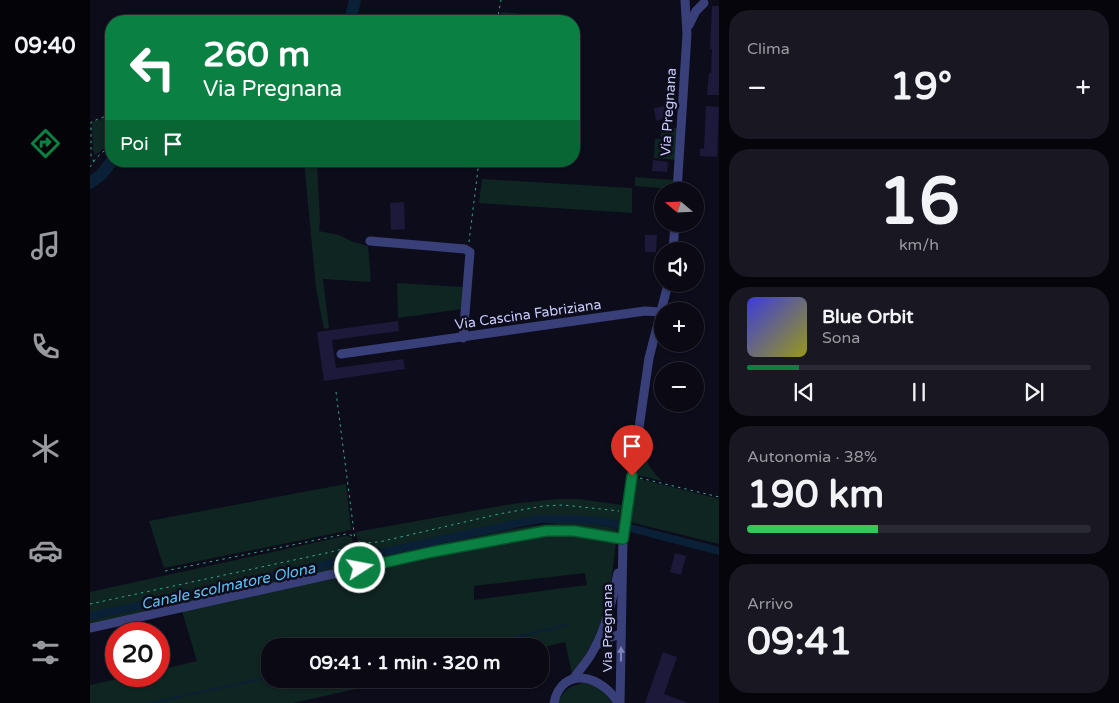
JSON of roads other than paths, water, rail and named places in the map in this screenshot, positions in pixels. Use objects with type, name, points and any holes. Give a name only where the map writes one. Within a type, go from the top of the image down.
[{"type":"street","points":[[687,0],[696,3],[706,1]]},
{"type":"street","name":"Via Pregnana","points":[[678,182],[687,0]]},
{"type":"street","name":"Via Pregnana","points":[[686,34],[693,16],[706,1]]},
{"type":"street","points":[[370,241],[465,248],[470,252],[463,338]]},
{"type":"street","name":"Via Cascina Fabriziana","points":[[341,354],[645,311],[654,312]]},
{"type":"street","name":"Via Pregnana","points":[[619,703],[623,537],[649,358],[654,339]]},
{"type":"street","points":[[90,628],[432,552],[546,531],[574,531],[623,537]]},
{"type":"street","points":[[354,547],[360,568]]},
{"type":"street","name":"Via Pregnana","points":[[554,703],[561,688],[573,679],[596,645],[609,610],[622,553]]},
{"type":"street","points":[[596,645],[605,639],[621,634]]},
{"type":"street","points":[[573,679],[584,678],[600,683],[619,703]]},
{"type":"waterway","points":[[351,15],[355,0]]},
{"type":"waterway","points":[[90,183],[101,175],[107,167]]},
{"type":"waterway","name":"Canale scolmatore Olona","points":[[90,616],[541,519],[607,522],[719,551]]},
{"type":"waterway","points":[[512,638],[567,625]]},
{"type":"waterway","points":[[151,703],[261,679]]}]
